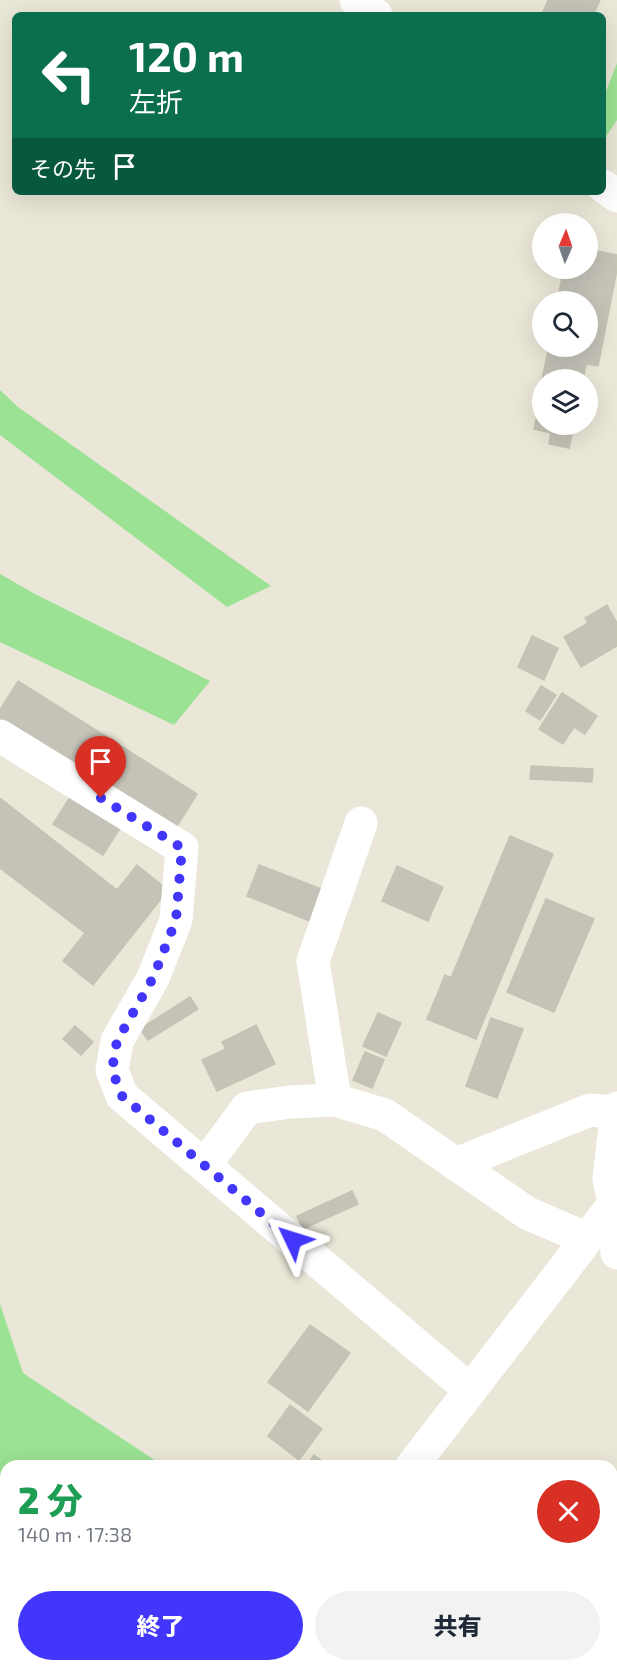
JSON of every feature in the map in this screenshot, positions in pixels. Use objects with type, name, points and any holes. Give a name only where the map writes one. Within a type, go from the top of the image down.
[{"type":"street","points":[[356,0],[372,12]]},
{"type":"street","points":[[0,736],[182,848],[176,920],[153,978],[117,1041],[112,1070],[122,1096],[470,1390]]},
{"type":"street","points":[[335,1100],[313,961],[361,823]]},
{"type":"street","points":[[205,1165],[247,1108],[290,1102],[335,1100],[385,1115],[527,1213],[587,1239]]},
{"type":"street","points":[[456,1164],[590,1110],[616,1110],[609,1178],[615,1202],[617,1253]]},
{"type":"street","points":[[417,1460],[615,1202]]},
{"type":"green space","points":[[617,63],[617,120],[606,136],[606,91]]},
{"type":"green space","points":[[0,390],[18,407],[271,586],[227,607],[0,435]]},
{"type":"green space","points":[[0,574],[35,594],[210,681],[174,725],[0,642]]},
{"type":"green space","points":[[0,1304],[23,1373],[154,1460],[0,1460]]},
{"type":"building","points":[[548,0],[600,0],[594,12],[543,12]]},
{"type":"building","points":[[598,251],[617,255],[617,270],[598,366],[586,364],[585,369],[544,369],[547,357],[598,357],[598,291],[559,291],[562,279],[598,279]]},
{"type":"building","points":[[551,435],[572,435],[569,448],[549,444]]},
{"type":"building","points":[[607,605],[617,623],[617,646],[581,667],[564,637],[588,623],[585,618]]},
{"type":"building","points":[[532,636],[558,648],[544,680],[518,667]]},
{"type":"building","points":[[18,681],[197,794],[174,831],[0,721],[0,710]]},
{"type":"building","points":[[541,686],[556,695],[540,720],[526,711]]},
{"type":"building","points":[[562,693],[597,716],[585,734],[574,727],[563,744],[539,729]]},
{"type":"building","points":[[531,766],[593,769],[592,782],[530,779]]},
{"type":"building","points":[[74,791],[124,822],[103,855],[53,824]]},
{"type":"building","points":[[0,798],[117,890],[137,865],[168,890],[93,985],[63,961],[85,933],[0,868]]},
{"type":"building","points":[[510,836],[553,854],[476,1039],[427,1019],[445,975],[451,978]]},
{"type":"building","points":[[259,865],[324,890],[312,922],[247,896]]},
{"type":"building","points":[[397,866],[443,887],[428,921],[382,901]]},
{"type":"building","points":[[546,899],[594,919],[554,1012],[507,992]]},
{"type":"building","points":[[190,997],[198,1009],[148,1040],[140,1029]]},
{"type":"building","points":[[378,1013],[401,1023],[386,1056],[363,1046]]},
{"type":"building","points":[[491,1018],[523,1029],[497,1098],[466,1086]]},
{"type":"building","points":[[256,1025],[275,1064],[217,1091],[202,1060],[226,1049],[222,1042]]},
{"type":"building","points":[[75,1026],[93,1042],[81,1055],[63,1039]]},
{"type":"building","points":[[365,1052],[384,1060],[372,1088],[353,1080]]},
{"type":"building","points":[[352,1191],[358,1204],[303,1229],[297,1216]]},
{"type":"building","points":[[310,1325],[350,1353],[308,1411],[268,1382]]},
{"type":"building","points":[[290,1405],[322,1429],[299,1460],[268,1436]]},
{"type":"building","points":[[314,1455],[321,1460],[310,1460]]},
{"type":"route","points":[[101,798],[182,848],[176,920],[153,978],[117,1041],[112,1070],[122,1096],[293,1240]]}]
